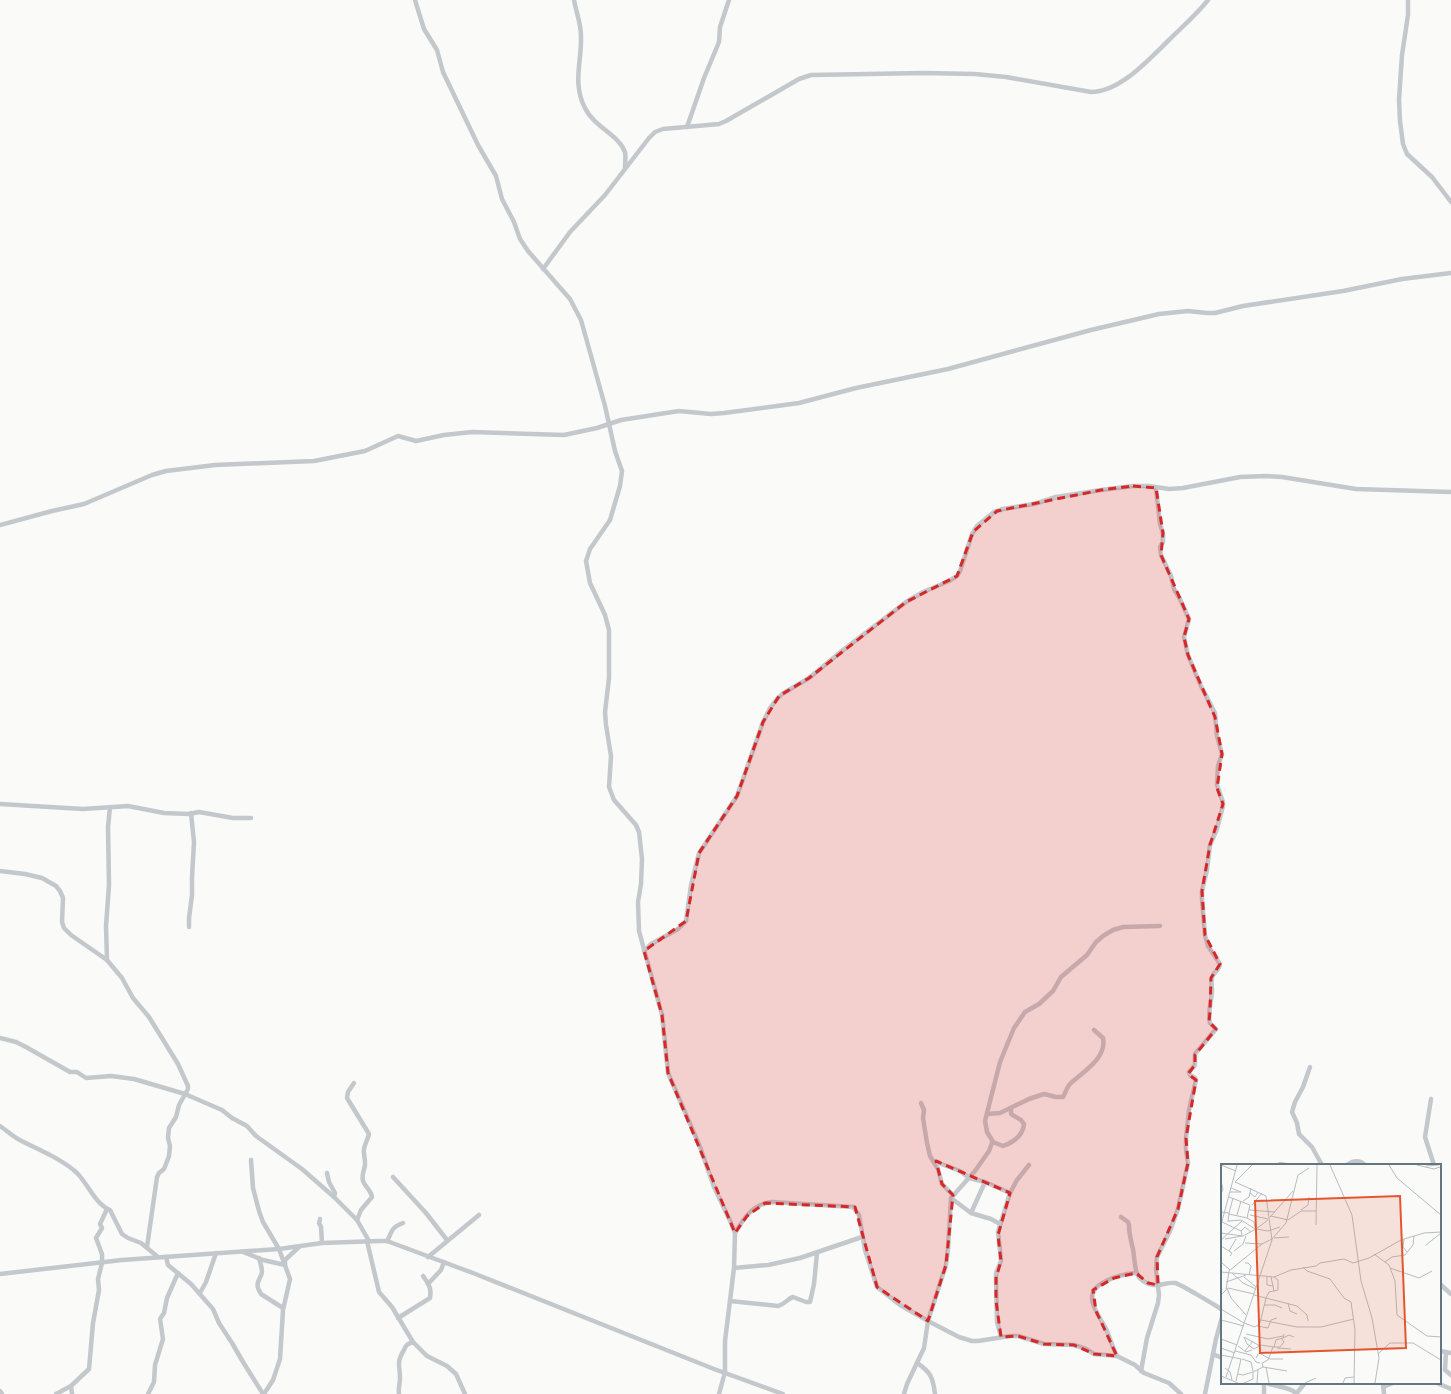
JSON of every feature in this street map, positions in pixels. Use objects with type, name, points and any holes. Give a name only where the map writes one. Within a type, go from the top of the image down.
[{"type":"street","points":[[414,0],[424,29],[437,50],[444,75],[478,145],[496,176],[502,199],[514,222],[520,239],[528,251],[570,299],[581,320],[605,406],[622,475],[610,520],[588,552],[586,561],[592,589],[609,626],[609,678],[605,718],[611,756],[609,787],[614,800],[636,825],[639,832],[642,878],[638,911],[639,931],[658,994],[662,1015],[668,1072],[703,1155],[714,1187],[735,1233],[734,1268],[725,1340],[725,1372],[719,1394]]},
{"type":"street","points":[[574,0],[581,27],[578,70],[581,98],[589,116],[621,145],[625,152],[626,158],[625,169]]},
{"type":"street","points":[[687,127],[718,42],[720,27],[730,0]]},
{"type":"street","points":[[543,268],[570,232],[605,195],[639,150],[655,132],[663,129],[719,124],[799,79],[811,75],[934,72],[975,74],[1006,77],[1091,92],[1098,91],[1125,80],[1134,73],[1208,0]]},
{"type":"street","points":[[1408,0],[1408,15],[1402,55],[1399,100],[1403,144],[1407,154],[1428,173],[1451,202]]},
{"type":"street","points":[[0,525],[84,504],[152,475],[166,471],[215,465],[314,461],[366,451],[398,436],[416,441],[444,435],[472,432],[564,435],[630,419],[679,411],[724,413],[799,403],[850,389],[948,369],[1091,330],[1159,314],[1188,311],[1215,313],[1250,305],[1343,291],[1402,279],[1451,273]]},
{"type":"street","points":[[644,951],[652,944],[678,929],[686,921],[691,885],[699,853],[737,796],[763,722],[772,704],[779,696],[810,678],[843,650],[906,602],[957,576],[973,532],[977,526],[994,512],[1003,509],[1029,506],[1056,497],[1101,490],[1133,486],[1149,486],[1169,489],[1192,488],[1240,477],[1266,476],[1362,489],[1451,492]]},
{"type":"street","points":[[1141,1371],[1147,1338],[1158,1303],[1156,1269],[1157,1257],[1170,1231],[1178,1209],[1188,1163],[1186,1150],[1187,1122],[1196,1080],[1190,1075],[1189,1072],[1195,1065],[1196,1054],[1216,1029],[1210,1023],[1212,978],[1218,970],[1220,964],[1208,946],[1205,935],[1202,891],[1207,870],[1210,845],[1217,829],[1223,804],[1217,788],[1218,766],[1222,754],[1217,736],[1216,717],[1188,655],[1184,636],[1189,619],[1174,589],[1171,576],[1161,555],[1160,547],[1163,542],[1163,532],[1160,524],[1156,488]]},
{"type":"street","points":[[0,804],[82,809],[135,807],[162,812],[200,812],[236,818],[251,818]]},
{"type":"street","points":[[107,960],[106,926],[109,884],[108,827],[110,807]]},
{"type":"street","points":[[189,927],[194,842],[192,813]]},
{"type":"street","points":[[0,871],[42,878],[56,886],[63,898],[62,922],[64,928],[107,960],[122,978],[133,998],[145,1011],[178,1064],[188,1086],[179,1105],[176,1117],[168,1128],[170,1152],[164,1169],[157,1177],[147,1248]]},
{"type":"street","points":[[1011,1108],[1011,1114],[1021,1120],[1024,1124],[1021,1134],[1016,1140],[1003,1146],[993,1142],[985,1129],[985,1121],[1001,1058],[1014,1028],[1025,1012],[1039,1004],[1053,991],[1061,977],[1087,955],[1096,942],[1113,930],[1123,927],[1160,926]]},
{"type":"street","points":[[987,1114],[1000,1112],[1044,1094],[1059,1097],[1063,1096],[1071,1083],[1084,1073],[1101,1052],[1104,1045],[1103,1038],[1094,1030]]},
{"type":"street","points":[[0,1038],[21,1045],[70,1072],[77,1072],[86,1078],[111,1076],[134,1079],[185,1094],[222,1110],[246,1126],[256,1136],[302,1169],[334,1197],[357,1220],[368,1241],[380,1292],[392,1307],[412,1342],[427,1356],[447,1366],[456,1374],[463,1393]]},
{"type":"street","points":[[1310,1067],[1292,1112],[1297,1123],[1299,1134],[1312,1147],[1321,1164]]},
{"type":"street","points":[[354,1084],[348,1092],[347,1098],[359,1120],[367,1128],[369,1134],[364,1147],[366,1163],[362,1173],[362,1179],[372,1197],[361,1210],[357,1220]]},
{"type":"street","points":[[1431,1099],[1425,1137],[1434,1164]]},
{"type":"street","points":[[921,1103],[924,1110],[923,1118],[927,1143],[932,1161],[939,1173],[942,1184],[952,1197],[971,1213],[991,1219],[1000,1224]]},
{"type":"street","points":[[0,1126],[15,1137],[53,1157],[76,1172],[97,1199],[110,1210],[122,1234],[128,1238],[139,1241],[158,1257]]},
{"type":"street","points":[[904,1394],[907,1384],[926,1344],[928,1322],[946,1265],[952,1197],[986,1156],[993,1142]]},
{"type":"street","points":[[166,1257],[168,1265],[200,1293],[212,1309],[219,1324],[263,1394],[273,1380],[280,1359],[283,1308],[290,1279],[279,1249],[263,1222],[255,1200],[251,1160]]},
{"type":"street","points":[[932,1161],[960,1171],[969,1178],[985,1182],[1010,1193]]},
{"type":"street","points":[[1348,1164],[1361,1161],[1364,1164]]},
{"type":"street","points":[[1001,1337],[997,1322],[996,1273],[1001,1261],[998,1235],[1010,1193],[1017,1180],[1029,1165]]},
{"type":"street","points":[[327,1173],[329,1182],[335,1193],[334,1197]]},
{"type":"street","points":[[393,1177],[426,1213],[447,1240]]},
{"type":"street","points":[[971,1213],[985,1182]]},
{"type":"street","points":[[735,1233],[744,1219],[758,1206],[772,1202],[853,1207],[859,1215],[862,1237],[877,1287],[900,1305],[928,1322],[959,1337],[972,1341],[1018,1336],[1044,1344],[1074,1345],[1086,1349],[1094,1354],[1117,1356],[1136,1365],[1141,1371],[1169,1383],[1181,1394]]},
{"type":"street","points":[[56,1394],[71,1386],[89,1369],[92,1323],[99,1290],[98,1279],[102,1263],[102,1254],[96,1238],[102,1228],[100,1224],[106,1208]]},
{"type":"street","points":[[428,1257],[479,1214]]},
{"type":"street","points":[[1121,1218],[1128,1222],[1129,1225],[1129,1236],[1133,1250],[1136,1273],[1148,1283],[1158,1285],[1177,1283],[1221,1309]]},
{"type":"street","points":[[320,1219],[319,1223],[321,1227],[322,1243]]},
{"type":"street","points":[[387,1242],[393,1229],[403,1223]]},
{"type":"street","points":[[734,1268],[783,1262],[817,1253],[862,1237]]},
{"type":"street","points":[[0,1274],[158,1257],[279,1249],[322,1243],[368,1241],[387,1242],[444,1262],[783,1394]]},
{"type":"street","points":[[285,1265],[285,1260],[300,1246]]},
{"type":"street","points":[[240,1251],[285,1265]]},
{"type":"street","points":[[200,1293],[206,1282],[216,1253]]},
{"type":"street","points":[[730,1301],[778,1306],[793,1297],[810,1302],[814,1284],[817,1253]]},
{"type":"street","points":[[259,1258],[262,1273],[258,1281],[259,1291],[261,1294],[283,1308]]},
{"type":"street","points":[[428,1284],[441,1270],[444,1262]]},
{"type":"street","points":[[148,1394],[154,1382],[155,1365],[163,1339],[160,1319],[164,1313],[167,1298],[178,1273]]},
{"type":"street","points":[[1117,1356],[1106,1328],[1096,1311],[1092,1294],[1096,1287],[1105,1282],[1122,1275],[1136,1273]]},
{"type":"street","points":[[398,1318],[430,1298],[428,1284],[422,1276]]},
{"type":"street","points":[[1441,1285],[1451,1294]]},
{"type":"street","points":[[1206,1394],[1213,1354],[1221,1321]]},
{"type":"street","points":[[399,1394],[399,1357],[406,1345],[412,1342]]},
{"type":"street","points":[[1448,1352],[1445,1370],[1451,1375]]},
{"type":"street","points":[[1213,1354],[1221,1358]]},
{"type":"street","points":[[917,1363],[926,1369],[930,1374],[933,1381],[934,1394]]},
{"type":"street","points":[[1440,1384],[1450,1388],[1451,1382]]},
{"type":"street","points":[[1264,1394],[1265,1384]]},
{"type":"street","points":[[1268,1384],[1287,1385],[1296,1393],[1303,1384]]},
{"type":"street","points":[[1383,1385],[1384,1394]]},
{"type":"street","points":[[71,1386],[72,1394]]},
{"type":"highlighted area","points":[[1133,486],[1156,488],[1163,533],[1161,555],[1189,619],[1184,637],[1188,655],[1215,717],[1222,754],[1217,788],[1223,804],[1210,845],[1202,891],[1205,935],[1220,964],[1211,978],[1209,1022],[1216,1029],[1195,1055],[1195,1065],[1188,1074],[1196,1080],[1186,1138],[1188,1163],[1178,1209],[1157,1257],[1158,1285],[1148,1283],[1136,1273],[1114,1278],[1093,1290],[1096,1311],[1117,1356],[1094,1354],[1074,1345],[1044,1344],[1018,1336],[1001,1337],[996,1301],[996,1278],[1001,1261],[998,1235],[1010,1193],[936,1161],[942,1184],[953,1195],[946,1265],[928,1321],[877,1287],[855,1207],[765,1203],[747,1216],[735,1233],[668,1073],[662,1015],[644,951],[686,921],[699,853],[737,796],[763,722],[779,696],[809,678],[906,602],[957,576],[973,532],[997,511],[1101,490]]}]
